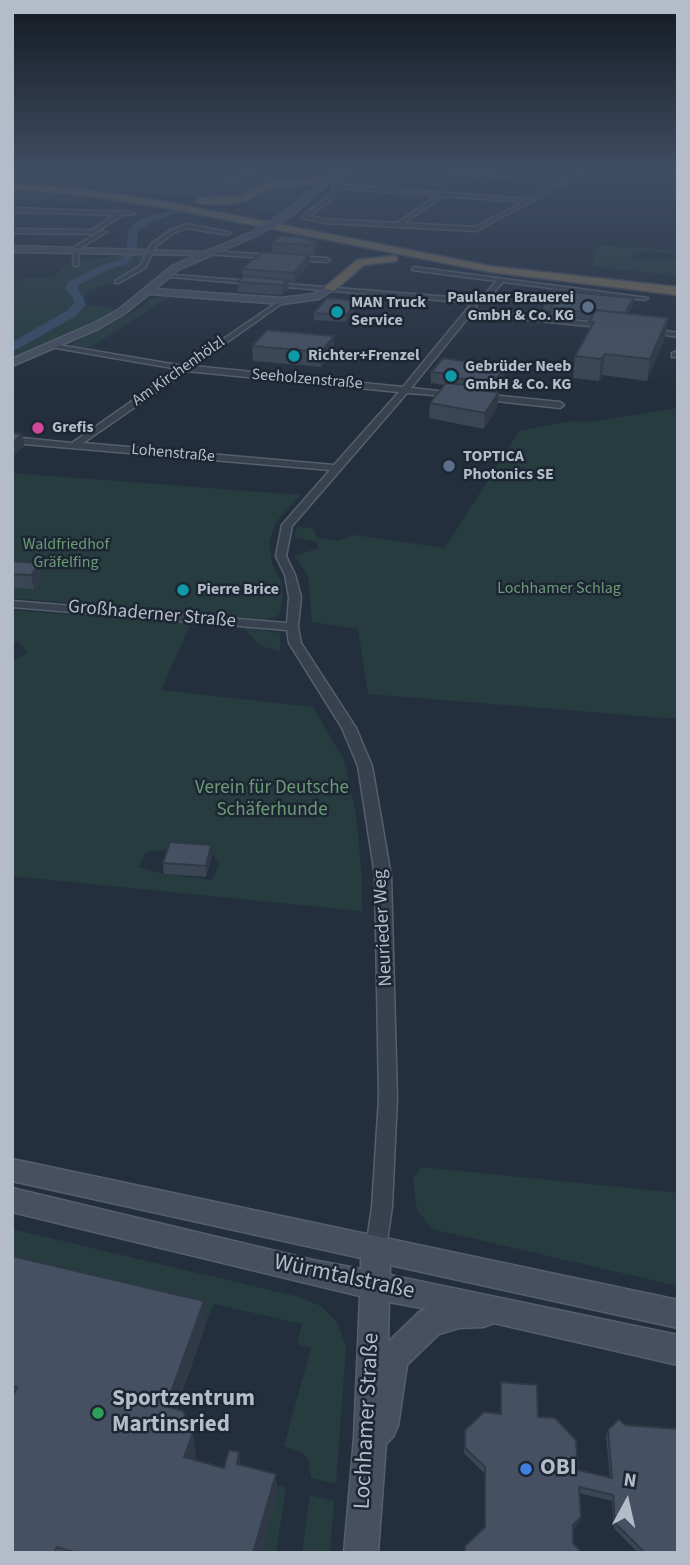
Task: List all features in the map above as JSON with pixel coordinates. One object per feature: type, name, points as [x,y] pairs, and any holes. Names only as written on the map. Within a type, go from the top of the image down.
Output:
[{"type":"highway","points":[[328,245],[351,254],[355,259],[351,268]]},
{"type":"highway","points":[[342,245],[430,263],[555,282],[678,289]]},
{"type":"highway","points":[[371,245],[450,262],[572,280],[678,289]]},
{"type":"highway","points":[[390,245],[459,259],[678,289]]},
{"type":"highway","points":[[419,245],[678,289]]},
{"type":"highway","points":[[330,288],[351,268],[367,260],[430,263]]},
{"type":"main road","points":[[162,252],[183,258],[203,255],[227,245]]},
{"type":"main road","points":[[12,249],[203,255]]},
{"type":"main road","points":[[12,363],[56,346],[114,317],[183,258]]},
{"type":"main road","points":[[147,291],[282,300],[316,297],[330,288]]},
{"type":"main road","points":[[134,302],[173,293]]},
{"type":"main road","name":"Würmtalstraße","points":[[12,1170],[678,1314]]},
{"type":"main road","name":"Würmtalstraße","points":[[12,1200],[373,1285],[510,1312],[678,1350]]},
{"type":"main road","name":"Lochhamer Straße","points":[[361,1553],[370,1438],[376,1248]]},
{"type":"main road","points":[[370,1438],[382,1426],[393,1358],[430,1322],[459,1314],[510,1312]]},
{"type":"street","points":[[76,265],[74,250],[82,245]]},
{"type":"street","points":[[117,282],[139,271],[156,245]]},
{"type":"street","points":[[203,255],[327,260]]},
{"type":"street","points":[[414,269],[645,298]]},
{"type":"street","points":[[174,277],[475,301],[485,299],[500,281]]},
{"type":"street","name":"Am Kirchenhölzl","points":[[76,444],[282,300]]},
{"type":"street","points":[[292,627],[295,597],[290,575],[281,556],[282,536],[287,525],[471,312],[477,303],[475,301]]},
{"type":"street","points":[[471,312],[619,327]]},
{"type":"street","points":[[642,329],[678,335]]},
{"type":"street","name":"Seeholzenstraße","points":[[56,346],[184,368],[560,405]]},
{"type":"street","name":"Lohenstraße","points":[[12,440],[335,468]]},
{"type":"street","name":"Großhaderner Straße","points":[[12,604],[292,627]]},
{"type":"street","name":"Neurieder Weg","points":[[292,627],[295,643],[349,728],[365,766],[383,876],[388,1097],[382,1208],[376,1248]]},
{"type":"green space","points":[[597,245],[678,250],[678,253],[634,252],[632,258],[641,261],[604,266],[652,260],[678,261],[678,276],[592,266]]},
{"type":"green space","points":[[125,254],[145,254],[137,267],[117,280],[89,290],[84,296],[84,304],[116,309],[50,344],[12,359],[12,284],[16,284],[20,278],[54,277],[67,263]]},
{"type":"green space","points":[[172,295],[91,347],[70,345],[139,309],[151,299]]},
{"type":"green space","name":"Lochhamer Schlag","points":[[678,408],[678,719],[368,694],[358,629],[312,622],[308,576],[294,556],[319,548],[316,542],[294,537],[298,526],[314,529],[318,538],[338,541],[354,535],[445,548],[519,431],[571,421],[589,422]]},
{"type":"green space","name":"Waldfriedhof Gräfelfing","points":[[12,473],[301,495],[276,522],[269,542],[272,563],[282,584],[280,613],[277,617],[260,620],[12,598]]},
{"type":"green space","name":"Verein für Deutsche Schäferhunde","points":[[12,610],[191,623],[161,690],[313,707],[344,760],[356,814],[362,911],[12,876],[12,662],[28,652],[19,643],[12,642]],"holes":[[[180,848],[211,852],[219,863],[213,880],[164,874],[138,867],[146,852]]]},
{"type":"green space","points":[[243,627],[280,633],[280,651],[260,646]]},
{"type":"green space","points":[[421,1167],[678,1193],[678,1286],[432,1229],[417,1210],[413,1179]]},
{"type":"green space","points":[[12,1229],[299,1297],[321,1306],[337,1322],[346,1347],[336,1484],[311,1478],[308,1460],[304,1454],[284,1446],[311,1348],[297,1344],[302,1324],[214,1304],[206,1324],[12,1277]]},
{"type":"green space","points":[[242,1474],[286,1488],[276,1553],[261,1553]]},
{"type":"green space","points":[[310,1495],[334,1501],[330,1553],[302,1553]]},
{"type":"building","points":[[262,252],[309,255],[294,273],[242,269]]},
{"type":"building","points":[[244,276],[288,280],[282,285],[238,282]]},
{"type":"building","points":[[553,290],[634,298],[625,313],[596,310],[594,313],[551,308],[554,304],[544,303]]},
{"type":"building","points":[[327,298],[357,301],[346,315],[314,313]]},
{"type":"building","points":[[596,310],[668,318],[650,359],[605,354],[601,359],[575,356],[594,322],[589,322]]},
{"type":"building","points":[[267,330],[334,336],[321,352],[252,346]]},
{"type":"building","points":[[443,358],[505,367],[494,382],[452,378],[455,375],[431,372]]},
{"type":"building","points":[[446,383],[488,387],[485,391],[499,392],[485,413],[430,403]]},
{"type":"building","points":[[12,433],[22,434],[12,443]]},
{"type":"building","points":[[12,561],[40,563],[31,575],[12,574]]},
{"type":"building","points":[[170,842],[211,845],[206,866],[163,863]]},
{"type":"building","name":"Sportzentrum Martinsried","points":[[12,1256],[204,1301],[166,1406],[183,1411],[193,1433],[184,1457],[224,1468],[229,1450],[239,1452],[237,1464],[276,1474],[253,1553],[78,1553],[57,1547],[54,1553],[12,1553],[12,1398],[17,1387],[12,1386]]},
{"type":"building","name":"OBI","points":[[501,1382],[537,1385],[538,1417],[555,1418],[576,1440],[578,1470],[612,1478],[608,1430],[619,1419],[625,1425],[678,1429],[678,1553],[645,1553],[615,1523],[613,1495],[579,1487],[581,1517],[573,1525],[573,1543],[582,1553],[465,1553],[465,1546],[485,1527],[485,1467],[465,1448],[465,1430],[484,1412],[501,1414]]},
{"type":"waterway","points":[[12,348],[72,313],[80,304],[79,297],[71,288],[72,284],[103,268],[123,262],[131,254],[132,245]]},
{"type":"place","name":"Paulaner Brauerei GmbH & Co. KG","points":[[588,307]]},
{"type":"place","name":"MAN Truck Service","points":[[337,312]]},
{"type":"place","name":"Richter+Frenzel","points":[[294,356]]},
{"type":"place","name":"Gebrüder Neeb GmbH & Co. KG","points":[[451,376]]},
{"type":"place","name":"Grefis","points":[[38,428]]},
{"type":"place","name":"TOPTICA Photonics SE","points":[[449,466]]},
{"type":"place","name":"Pierre Brice","points":[[183,590]]},
{"type":"place","name":"Sportzentrum Martinsried","points":[[98,1413]]},
{"type":"place","name":"OBI","points":[[526,1469]]}]
